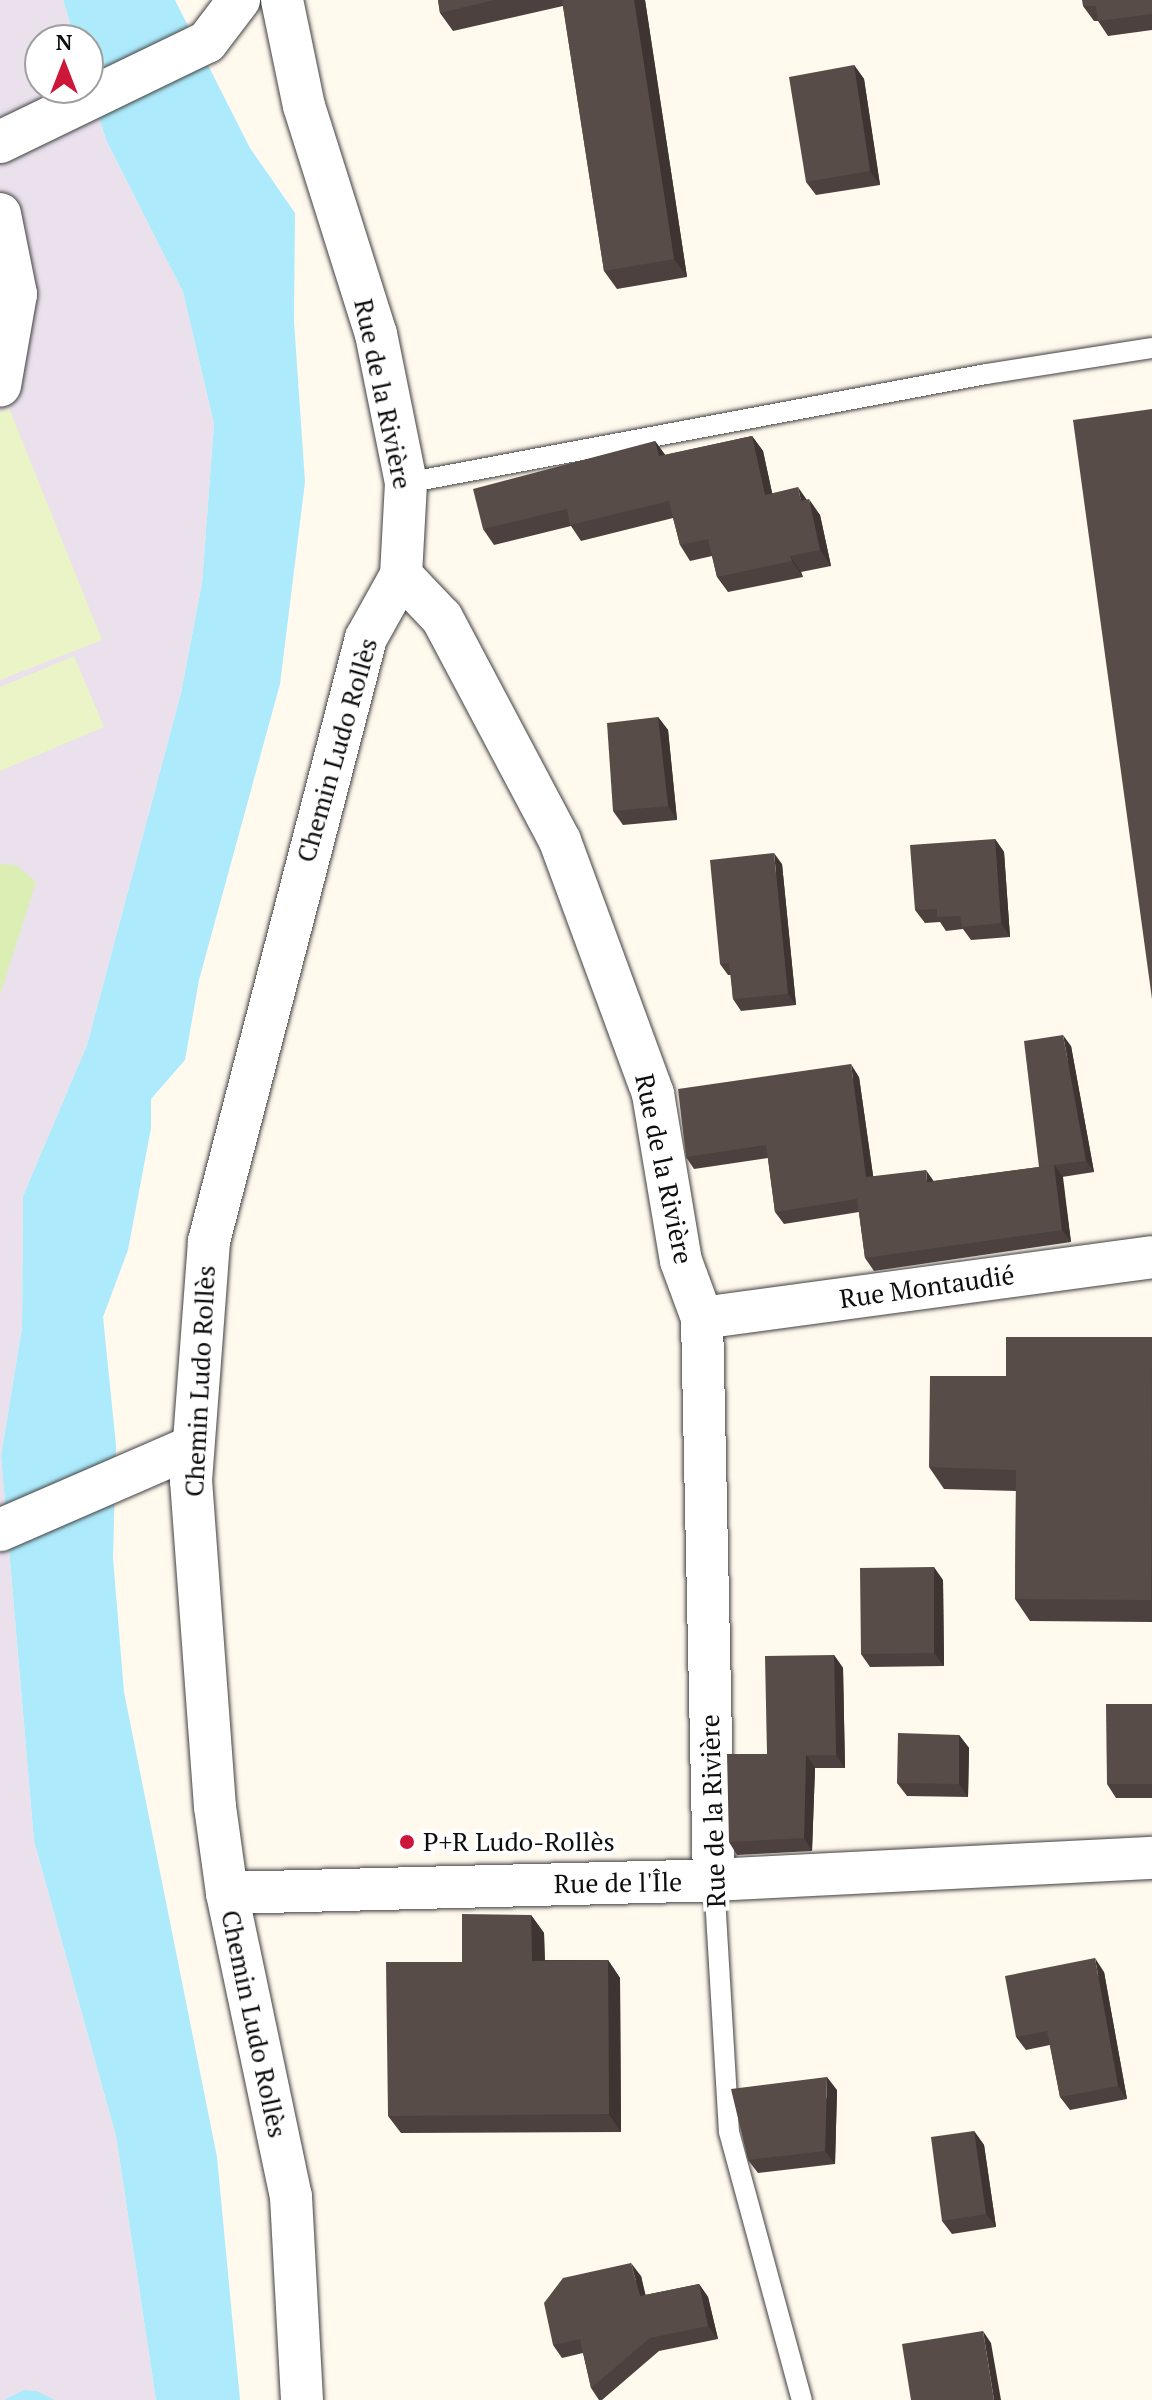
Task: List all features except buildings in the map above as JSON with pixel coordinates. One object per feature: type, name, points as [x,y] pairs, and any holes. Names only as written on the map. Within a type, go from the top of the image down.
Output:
[{"type":"street","points":[[0,142],[70,112],[207,42],[239,0]]},
{"type":"street","name":"Rue de la Rivière","points":[[282,0],[304,106],[376,334],[406,483],[401,575],[442,618],[560,841],[653,1094],[681,1261],[702,1318],[714,1880]]},
{"type":"street","points":[[0,214],[16,294],[0,386]]},
{"type":"street","name":"Chemin Ludo Rollès","points":[[302,2400],[291,2197],[227,1893],[211,1761],[191,1481],[209,1241],[366,638],[401,575]]},
{"type":"street","name":"Rue Montaudié","points":[[702,1318],[1152,1257]]},
{"type":"street","points":[[0,1530],[193,1446]]},
{"type":"street","name":"Rue de l'Île","points":[[227,1893],[714,1880],[1152,1858]]},
{"type":"lane","points":[[406,483],[986,374],[1152,348]]},
{"type":"lane","name":"Rue de la Rivière","points":[[714,1880],[729,2132],[802,2400]]},
{"type":"shaded area","points":[[0,0],[63,0],[70,24],[24,24],[24,104],[95,104],[106,140],[183,292],[214,424],[202,583],[181,693],[87,1045],[23,1196],[22,1327],[1,1456],[34,1841],[116,2136],[156,2400],[0,2400]]},
{"type":"green space","points":[[9,408],[102,640],[0,680],[0,412]]},
{"type":"green space","points":[[74,656],[104,727],[0,771],[0,687]]},
{"type":"green space","points":[[0,864],[16,865],[36,882],[0,995]]},
{"type":"water","points":[[63,0],[175,0],[250,148],[295,213],[294,321],[305,482],[280,684],[199,980],[185,1060],[151,1099],[151,1128],[128,1250],[103,1317],[116,1445],[113,1558],[124,1692],[217,2157],[240,2400],[156,2400],[116,2136],[34,1841],[1,1456],[22,1327],[23,1196],[87,1045],[181,693],[202,583],[214,424],[183,292],[106,140],[95,104],[104,104],[104,24],[70,24]]},
{"type":"water","points":[[24,2390],[37,2391],[55,2400],[4,2400]]},
{"type":"place","name":"P+R Ludo-Rollès","points":[[407,1842]]}]
